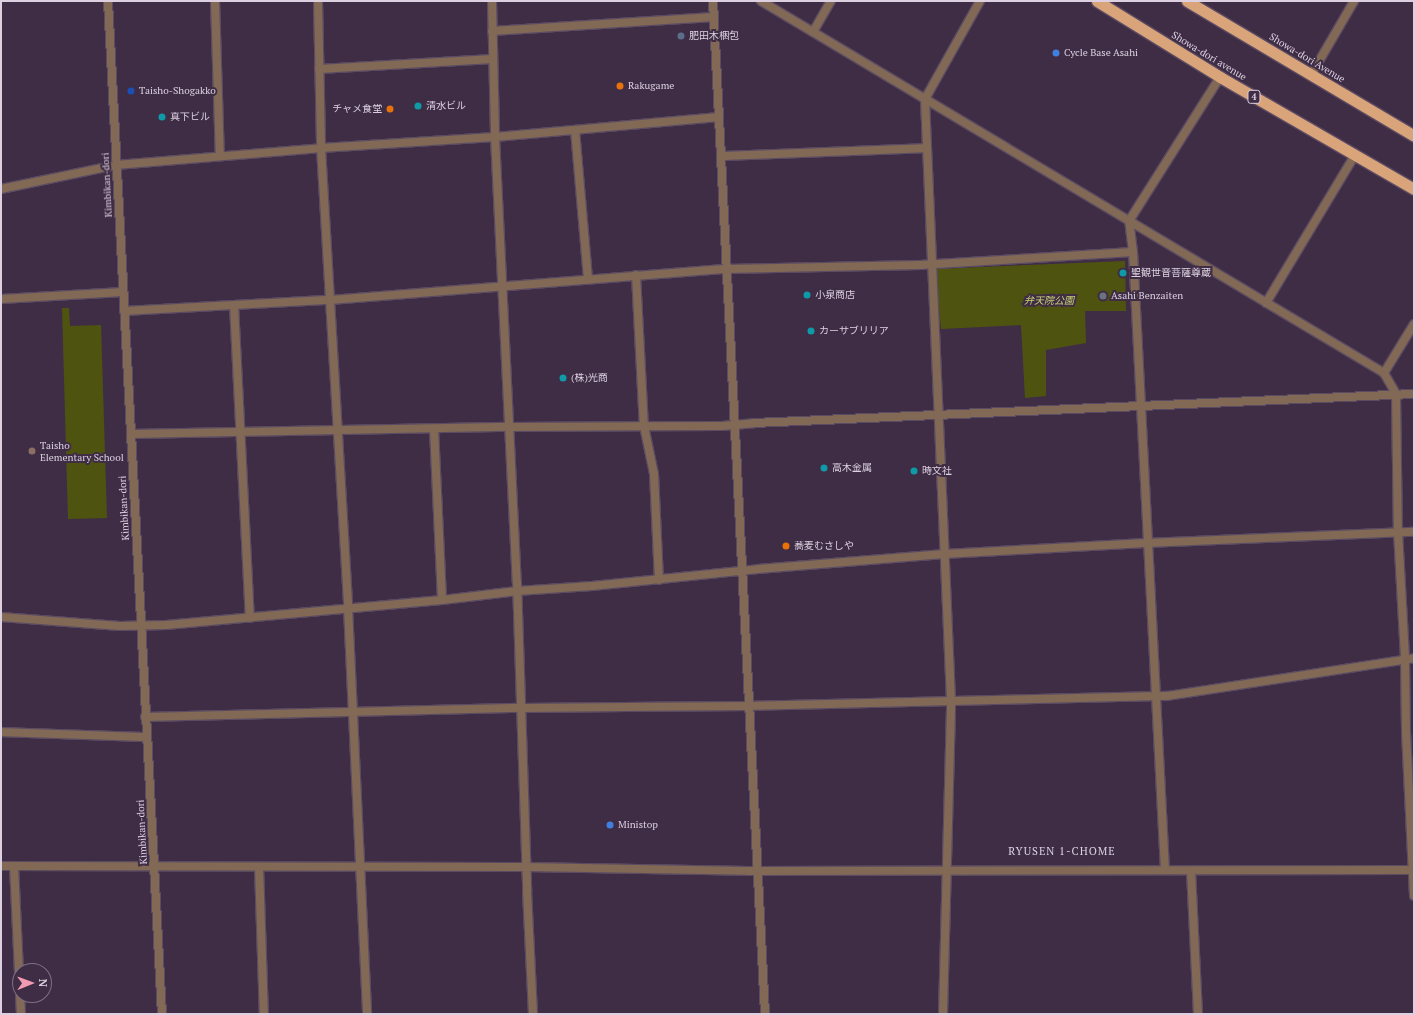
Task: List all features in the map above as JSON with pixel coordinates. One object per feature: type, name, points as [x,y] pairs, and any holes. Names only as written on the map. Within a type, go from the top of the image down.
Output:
[{"type":"highway","name":"Showa-dori avenue","points":[[1097,1],[1220,77],[1414,189]]},
{"type":"highway","name":"Showa-dori Avenue","points":[[1187,1],[1414,136]]},
{"type":"street","name":"Kimbikan-dori","points":[[108,1],[162,1014]]},
{"type":"street","points":[[215,1],[220,156]]},
{"type":"street","points":[[318,1],[321,148],[348,608],[368,1014]]},
{"type":"street","points":[[492,1],[495,137],[510,427],[522,708],[526,867],[533,1014]]},
{"type":"street","points":[[713,1],[765,1014]]},
{"type":"street","points":[[761,1],[1384,373],[1396,394],[1398,532],[1405,659],[1406,732],[1414,870],[1414,896]]},
{"type":"street","points":[[813,32],[831,1]]},
{"type":"street","points":[[943,1014],[948,870],[951,700],[925,99],[980,1]]},
{"type":"street","points":[[1311,75],[1354,1]]},
{"type":"street","points":[[492,31],[714,17]]},
{"type":"street","points":[[319,69],[493,59]]},
{"type":"street","points":[[1165,870],[1146,543],[1133,252],[1129,221],[1220,77]]},
{"type":"street","points":[[1,188],[116,165],[321,148],[495,137],[719,117]]},
{"type":"street","points":[[575,130],[588,279]]},
{"type":"street","points":[[721,156],[926,148]]},
{"type":"street","points":[[1266,303],[1355,156]]},
{"type":"street","points":[[124,311],[330,300],[503,285],[727,269],[931,264],[1133,252]]},
{"type":"street","points":[[636,275],[644,426],[654,474],[659,580]]},
{"type":"street","points":[[1,299],[123,292]]},
{"type":"street","points":[[234,305],[250,618]]},
{"type":"street","points":[[1384,373],[1414,324]]},
{"type":"street","points":[[131,434],[510,427],[735,426],[754,423],[1414,394]]},
{"type":"street","points":[[434,429],[442,600]]},
{"type":"street","points":[[1,617],[120,626],[141,625],[250,618],[442,600],[517,591],[659,580],[944,554],[1146,543],[1414,532]]},
{"type":"street","points":[[145,717],[352,711],[749,706],[951,700],[1154,697],[1414,658]]},
{"type":"street","points":[[1,732],[147,737]]},
{"type":"street","points":[[1,866],[361,866],[757,870],[1414,870]]},
{"type":"street","points":[[14,866],[19,963]]},
{"type":"street","points":[[259,867],[264,1014]]},
{"type":"street","points":[[1191,870],[1198,1014]]},
{"type":"street","points":[[20,1003],[21,1014]]},
{"type":"green space","name":"弁天院公園","points":[[1125,261],[1126,311],[1085,311],[1086,343],[1046,350],[1046,396],[1025,398],[1021,325],[941,329],[935,269]]},
{"type":"green space","points":[[62,308],[69,308],[70,326],[101,325],[107,518],[68,519]]},
{"type":"place","name":"肥田木梱包","points":[[681,36]]},
{"type":"place","name":"Cycle Base Asahi","points":[[1056,53]]},
{"type":"place","name":"Rakugame","points":[[620,86]]},
{"type":"place","name":"Taisho-Shogakko","points":[[131,91]]},
{"type":"place","name":"清水ビル","points":[[418,106]]},
{"type":"place","name":"チャメ食堂","points":[[390,109]]},
{"type":"place","name":"真下ビル","points":[[162,117]]},
{"type":"place","name":"聖観世音菩薩尊蔵","points":[[1123,273]]},
{"type":"place","name":"小泉商店","points":[[807,295]]},
{"type":"place","name":"Asahi Benzaiten","points":[[1103,296]]},
{"type":"place","name":"カーサブリリア","points":[[811,331]]},
{"type":"place","name":"(株)光商","points":[[563,378]]},
{"type":"place","name":"Taisho Elementary School","points":[[32,451]]},
{"type":"place","name":"高木金属","points":[[824,468]]},
{"type":"place","name":"時文社","points":[[914,471]]},
{"type":"place","name":"蕎麦むさしや","points":[[786,546]]},
{"type":"place","name":"Ministop","points":[[610,825]]},
{"type":"district","name":"RYUSEN 1-CHOME","points":[[1062,851]]}]
